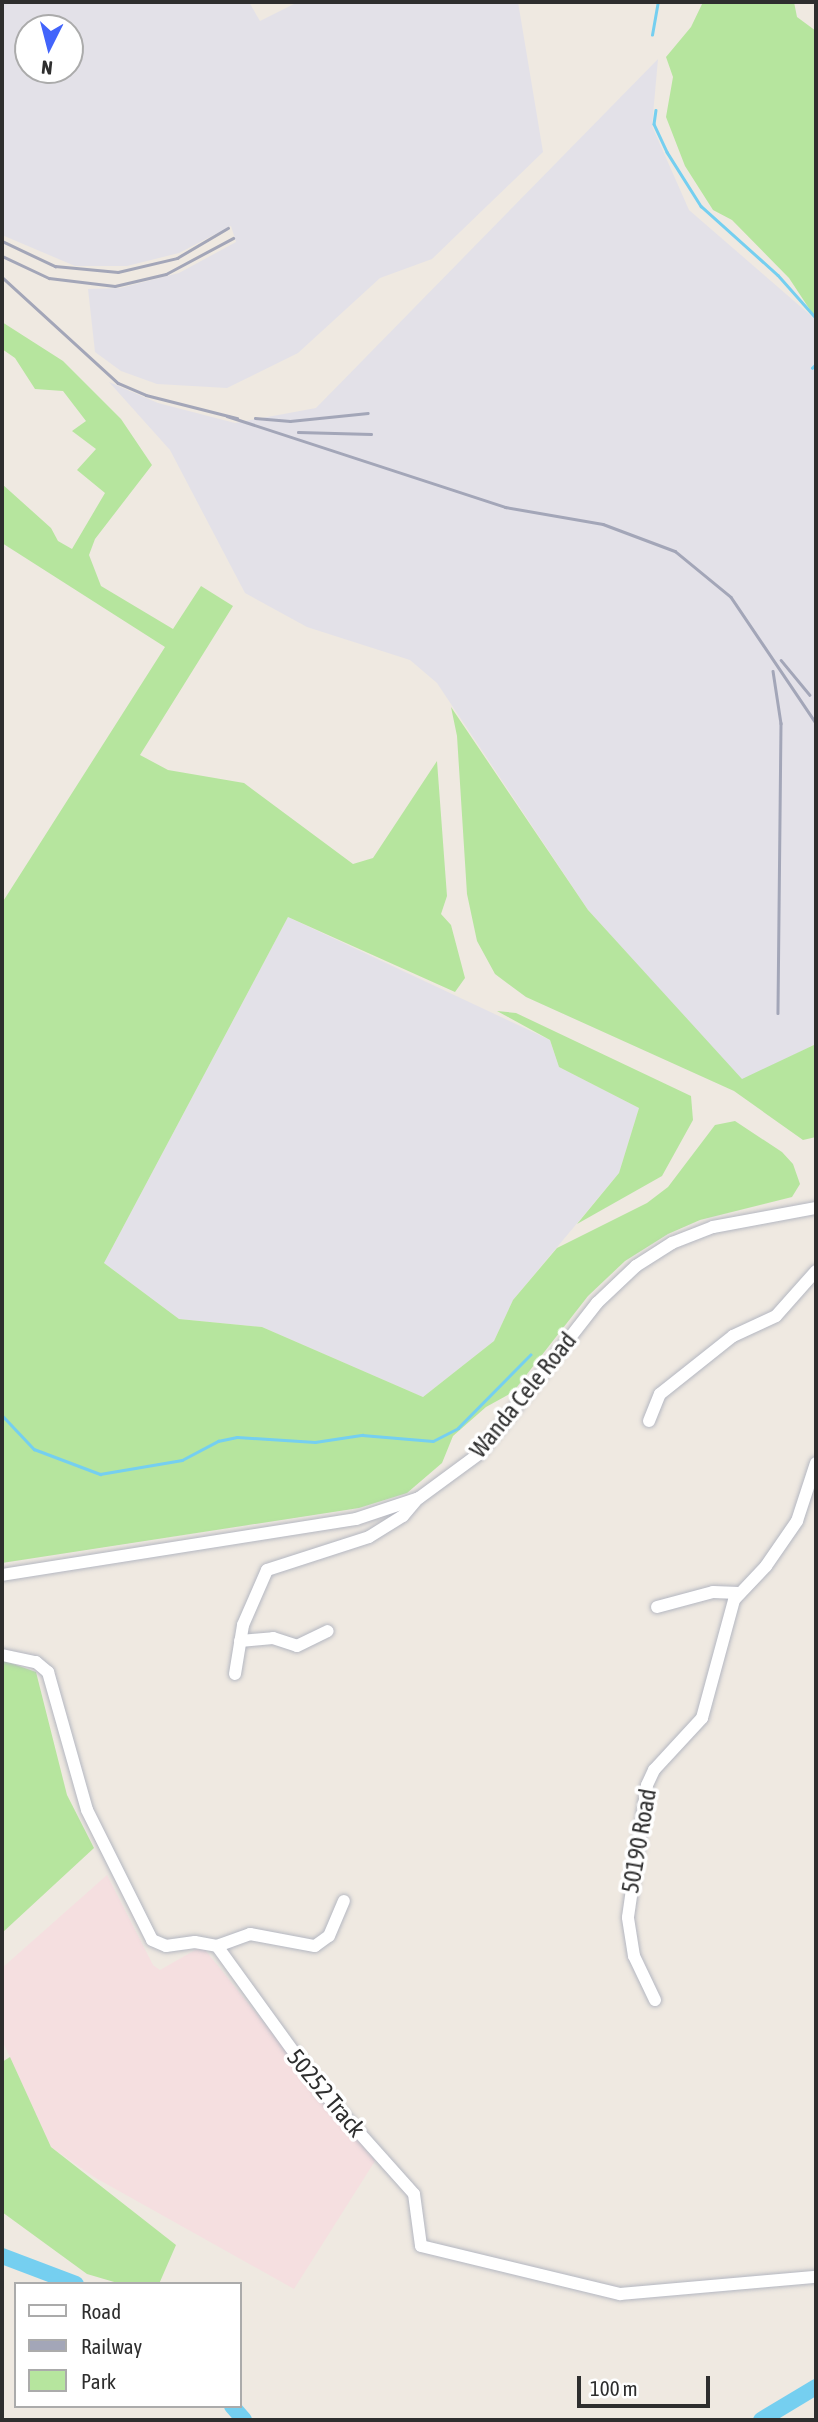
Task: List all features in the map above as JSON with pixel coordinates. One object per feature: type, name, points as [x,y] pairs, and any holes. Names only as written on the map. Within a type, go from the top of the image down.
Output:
[{"type":"street","name":"Wanda Cele Road","points":[[2,1575],[347,1521],[419,1498],[479,1454],[597,1303],[636,1266],[672,1243],[713,1227],[816,1208]]},
{"type":"street","points":[[649,1421],[660,1394],[733,1336],[776,1316],[816,1271]]},
{"type":"street","points":[[657,1607],[713,1592],[739,1594],[766,1566],[797,1521],[816,1463]]},
{"type":"street","points":[[235,1674],[240,1641],[267,1570],[369,1537],[403,1516],[419,1498]]},
{"type":"street","name":"50190 Road","points":[[656,2000],[634,1956],[628,1917],[642,1811],[654,1770],[702,1718],[728,1615],[739,1594]]},
{"type":"street","points":[[240,1641],[272,1638],[297,1646],[328,1631]]},
{"type":"street","points":[[2,1655],[36,1662],[48,1672],[87,1811],[152,1940],[166,1946],[203,1942],[217,1946],[250,1934],[315,1945],[335,1926],[344,1901]]},
{"type":"street","name":"50252 Track","points":[[217,1946],[292,2053],[414,2194],[418,2241],[427,2249],[524,2268],[620,2294],[816,2277]]},
{"type":"shaded area","points":[[2,2],[249,2],[260,21],[298,2],[518,2],[543,152],[432,259],[380,278],[298,353],[227,388],[157,384],[121,371],[95,352],[88,289],[120,288],[179,273],[236,242],[231,226],[179,253],[127,266],[75,266],[2,235]]},
{"type":"shaded area","points":[[658,59],[652,126],[689,210],[816,320],[816,1044],[742,1080],[588,910],[437,683],[410,660],[307,627],[245,593],[170,450],[109,382],[158,403],[235,423],[316,408]]},
{"type":"shaded area","points":[[288,917],[550,1040],[559,1067],[639,1108],[619,1173],[513,1300],[494,1341],[423,1397],[262,1327],[179,1319],[104,1263]]},
{"type":"shaded area","points":[[107,1875],[153,1965],[160,1970],[202,1946],[375,2161],[294,2289],[94,2177],[51,2147],[2,2040],[2,1968]]},
{"type":"green space","points":[[703,2],[794,2],[797,17],[816,31],[816,319],[789,278],[732,220],[713,210],[685,166],[666,117],[673,77],[666,57],[691,27]]},
{"type":"green space","points":[[2,322],[63,361],[121,419],[152,465],[95,539],[89,555],[101,586],[173,629],[201,586],[233,606],[140,755],[168,770],[244,783],[353,864],[373,858],[437,761],[447,896],[441,914],[451,925],[465,978],[455,992],[288,917],[104,1263],[179,1319],[262,1327],[423,1397],[494,1341],[513,1300],[557,1248],[647,1203],[668,1187],[715,1125],[735,1121],[782,1152],[793,1164],[800,1184],[792,1197],[700,1220],[668,1234],[625,1261],[588,1296],[513,1392],[486,1407],[453,1436],[442,1463],[407,1493],[359,1508],[2,1563],[2,903],[165,647],[2,543],[2,484],[51,528],[58,541],[72,549],[105,493],[77,470],[96,449],[72,431],[86,421],[63,391],[35,389],[15,358],[2,349]]},
{"type":"green space","points":[[451,707],[588,910],[742,1079],[816,1044],[816,1137],[803,1140],[734,1091],[526,997],[495,974],[477,941],[467,894],[457,736]]},
{"type":"green space","points":[[497,1011],[516,1013],[691,1096],[693,1120],[662,1176],[577,1224],[619,1173],[639,1108],[559,1067],[550,1040]]},
{"type":"green space","points":[[2,1660],[36,1672],[67,1795],[94,1848],[2,1933]]},
{"type":"green space","points":[[10,2057],[51,2147],[176,2245],[160,2282],[114,2282],[87,2274],[2,2212],[2,2062]]},
{"type":"waterway","points":[[652,35],[658,2]]},
{"type":"waterway","points":[[656,110],[654,124],[667,152],[701,206],[778,275],[816,318]]},
{"type":"waterway","points":[[812,368],[816,364]]},
{"type":"waterway","points":[[2,1415],[34,1449],[100,1474],[182,1460],[218,1441],[237,1437],[315,1442],[362,1435],[433,1441],[458,1428],[530,1355]]},
{"type":"waterway","points":[[2,2256],[71,2282]]},
{"type":"waterway","points":[[761,2420],[816,2387]]},
{"type":"waterway","points":[[234,2408],[244,2420]]},
{"type":"railway","points":[[2,241],[55,266],[118,272],[177,258],[228,228]]},
{"type":"railway","points":[[2,256],[49,278],[115,286],[166,274],[233,238]]},
{"type":"railway","points":[[2,277],[118,383],[146,395],[237,418]]},
{"type":"railway","points":[[255,418],[290,421],[368,413]]},
{"type":"railway","points":[[227,416],[505,507],[603,524],[675,551],[731,597],[816,723]]},
{"type":"railway","points":[[298,432],[371,434]]},
{"type":"railway","points":[[781,660],[810,695]]},
{"type":"railway","points":[[773,671],[781,723],[778,1013]]}]
